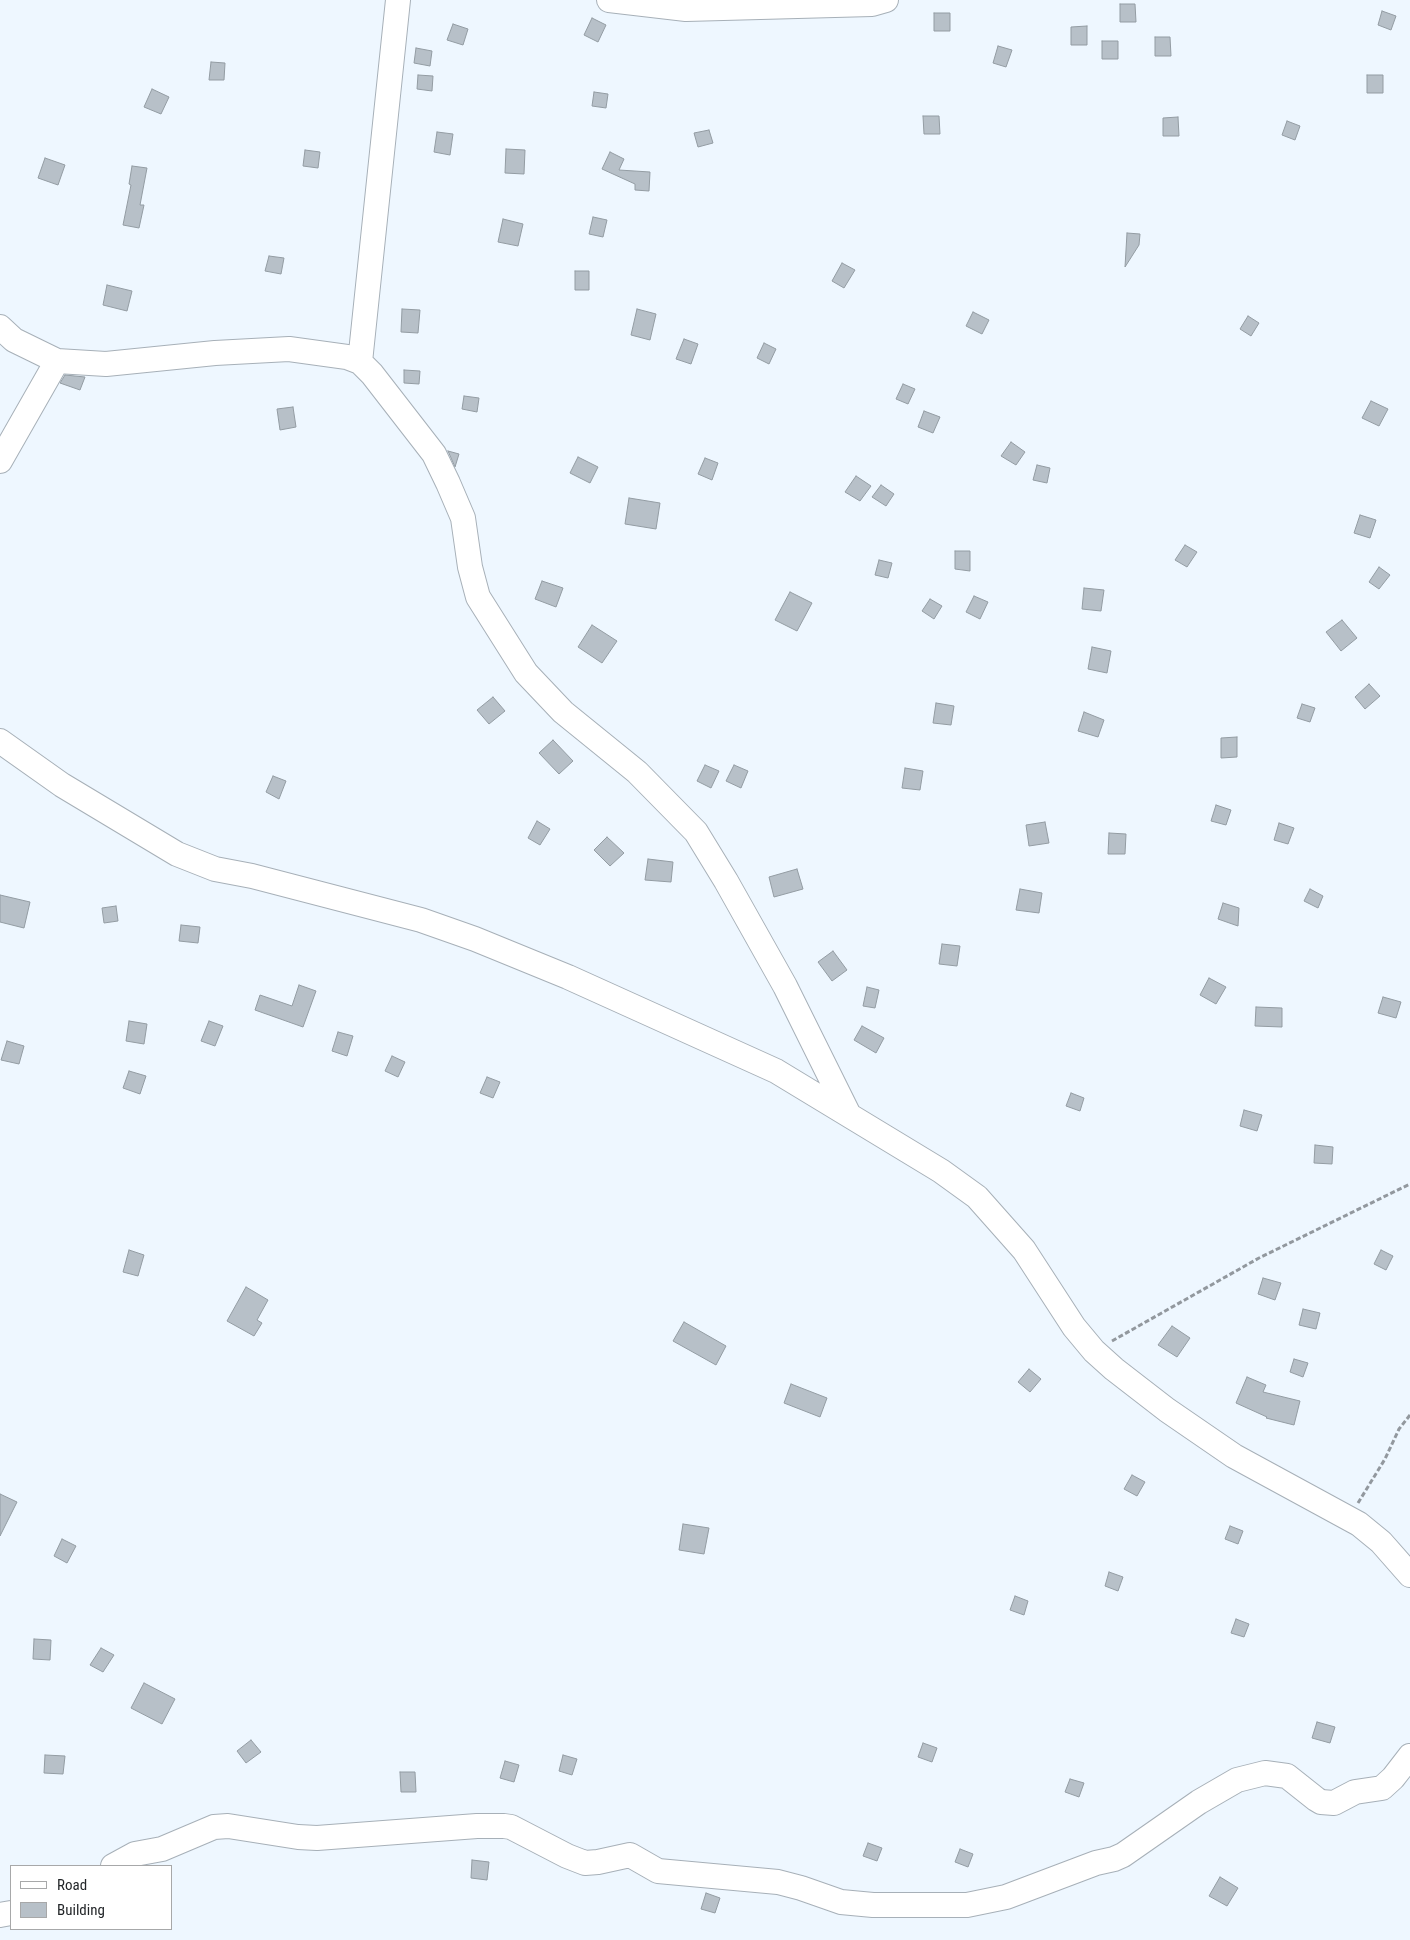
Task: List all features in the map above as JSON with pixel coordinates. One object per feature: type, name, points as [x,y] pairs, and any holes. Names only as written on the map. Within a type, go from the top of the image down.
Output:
[{"type":"street","points":[[360,362],[398,0]]},
{"type":"street","points":[[609,0],[686,10],[872,4],[886,0]]},
{"type":"street","points":[[0,327],[14,340],[57,361],[106,364],[215,353],[289,349],[339,355],[360,362],[372,374],[434,454],[448,482],[462,518],[470,567],[478,597],[526,673],[563,712],[637,772],[696,832],[785,986],[849,1115]]},
{"type":"street","points":[[0,461],[57,361]]},
{"type":"street","points":[[0,741],[62,785],[178,854],[215,869],[252,876],[421,920],[475,939],[568,976],[776,1071],[941,1171],[977,1197],[1024,1250],[1074,1327],[1094,1351],[1114,1369],[1167,1410],[1234,1456],[1359,1524],[1381,1542],[1410,1575]]},
{"type":"street","points":[[115,1865],[135,1854],[162,1849],[214,1827],[228,1826],[298,1837],[317,1838],[476,1826],[504,1826],[567,1856],[585,1862],[598,1862],[630,1855],[658,1871],[778,1882],[841,1902],[874,1905],[967,1905],[1006,1897],[1096,1863],[1123,1855],[1199,1802],[1237,1780],[1265,1773],[1287,1776],[1316,1799],[1322,1802],[1334,1803],[1355,1792],[1382,1788],[1393,1778],[1410,1756]]},
{"type":"path","points":[[1094,1351],[1260,1258],[1410,1184]]},
{"type":"path","points":[[1348,1518],[1385,1459],[1399,1429],[1410,1414]]},
{"type":"building","points":[[1120,4],[1135,4],[1136,22],[1120,22]]},
{"type":"building","points":[[1382,11],[1396,16],[1391,30],[1378,25]]},
{"type":"building","points":[[934,13],[950,13],[950,31],[934,31]]},
{"type":"building","points":[[592,18],[606,25],[598,42],[584,35]]},
{"type":"building","points":[[453,24],[468,29],[463,45],[447,40]]},
{"type":"building","points":[[1087,26],[1087,45],[1071,45],[1071,27]]},
{"type":"building","points":[[1155,37],[1170,37],[1171,56],[1155,56]]},
{"type":"building","points":[[1102,41],[1118,41],[1118,59],[1102,59]]},
{"type":"building","points":[[998,46],[1012,50],[1006,67],[993,63]]},
{"type":"building","points":[[416,48],[432,51],[430,66],[414,63]]},
{"type":"building","points":[[211,62],[225,63],[224,80],[209,80]]},
{"type":"building","points":[[418,75],[433,76],[432,91],[417,89]]},
{"type":"building","points":[[1367,75],[1383,75],[1383,93],[1367,93]]},
{"type":"building","points":[[152,89],[169,97],[161,114],[144,107]]},
{"type":"building","points":[[594,92],[608,94],[606,108],[592,106]]},
{"type":"building","points":[[923,116],[939,116],[940,134],[924,134]]},
{"type":"building","points":[[1178,117],[1179,136],[1163,136],[1163,118]]},
{"type":"building","points":[[1287,121],[1300,126],[1295,140],[1282,135]]},
{"type":"building","points":[[709,130],[713,143],[698,147],[694,133]]},
{"type":"building","points":[[437,132],[453,134],[450,155],[434,152]]},
{"type":"building","points":[[506,149],[525,150],[524,174],[505,173]]},
{"type":"building","points":[[305,150],[320,152],[318,168],[303,166]]},
{"type":"building","points":[[610,152],[624,159],[619,170],[650,172],[649,191],[635,190],[635,184],[602,169]]},
{"type":"building","points":[[45,158],[65,165],[58,185],[38,178]]},
{"type":"building","points":[[132,166],[147,168],[140,205],[144,205],[139,228],[123,225],[131,185],[129,184]]},
{"type":"building","points":[[593,217],[607,220],[603,237],[589,234]]},
{"type":"building","points":[[503,219],[523,224],[518,246],[498,242]]},
{"type":"building","points":[[1127,233],[1140,234],[1139,245],[1125,267]]},
{"type":"building","points":[[269,256],[284,258],[281,274],[265,271]]},
{"type":"building","points":[[842,263],[855,270],[844,288],[832,281]]},
{"type":"building","points":[[575,271],[589,271],[589,290],[575,290]]},
{"type":"building","points":[[107,285],[132,291],[127,311],[103,305]]},
{"type":"building","points":[[402,309],[420,310],[418,333],[401,332]]},
{"type":"building","points":[[637,309],[656,314],[650,340],[631,335]]},
{"type":"building","points":[[973,312],[989,320],[982,334],[966,326]]},
{"type":"building","points":[[1248,316],[1259,323],[1251,336],[1240,329]]},
{"type":"building","points":[[684,339],[698,344],[691,364],[676,359]]},
{"type":"building","points":[[764,343],[776,349],[769,364],[757,358]]},
{"type":"building","points":[[404,370],[420,371],[419,384],[404,383]]},
{"type":"building","points":[[65,375],[85,377],[80,390],[60,383]]},
{"type":"building","points":[[903,384],[915,389],[908,404],[896,399]]},
{"type":"building","points":[[464,396],[479,398],[477,412],[462,409]]},
{"type":"building","points":[[1371,401],[1388,409],[1379,426],[1362,418]]},
{"type":"building","points":[[293,407],[296,427],[280,430],[277,409]]},
{"type":"building","points":[[924,411],[940,417],[933,433],[918,427]]},
{"type":"building","points":[[1011,442],[1025,452],[1016,465],[1001,456]]},
{"type":"building","points":[[448,451],[459,454],[455,467]]},
{"type":"building","points":[[578,457],[598,467],[590,483],[570,473]]},
{"type":"building","points":[[705,458],[718,463],[712,480],[698,474]]},
{"type":"building","points":[[1037,465],[1050,468],[1047,483],[1033,480]]},
{"type":"building","points":[[856,476],[871,486],[860,501],[845,492]]},
{"type":"building","points":[[881,485],[894,494],[886,506],[872,497]]},
{"type":"building","points":[[629,498],[660,503],[656,529],[625,524]]},
{"type":"building","points":[[1360,515],[1376,520],[1370,538],[1354,533]]},
{"type":"building","points":[[1185,545],[1197,552],[1187,567],[1175,560]]},
{"type":"building","points":[[955,551],[970,551],[970,571],[955,569]]},
{"type":"building","points":[[879,560],[892,563],[888,578],[875,575]]},
{"type":"building","points":[[1379,567],[1390,575],[1379,589],[1369,582]]},
{"type":"building","points":[[542,581],[563,588],[556,607],[535,599]]},
{"type":"building","points":[[1084,588],[1104,590],[1101,611],[1082,609]]},
{"type":"building","points":[[790,592],[812,603],[797,631],[775,620]]},
{"type":"building","points":[[974,596],[988,602],[980,619],[966,612]]},
{"type":"building","points":[[930,599],[942,606],[934,619],[922,611]]},
{"type":"building","points":[[1342,620],[1357,638],[1341,651],[1326,632]]},
{"type":"building","points":[[592,625],[617,641],[602,663],[578,647]]},
{"type":"building","points":[[1092,647],[1111,651],[1107,673],[1088,669]]},
{"type":"building","points":[[1369,684],[1380,696],[1365,709],[1355,697]]},
{"type":"building","points":[[493,697],[505,711],[489,724],[477,710]]},
{"type":"building","points":[[936,703],[954,706],[951,725],[933,723]]},
{"type":"building","points":[[1302,704],[1315,708],[1310,722],[1297,718]]},
{"type":"building","points":[[1084,712],[1104,720],[1098,737],[1078,731]]},
{"type":"building","points":[[1237,737],[1237,757],[1221,758],[1221,738]]},
{"type":"building","points":[[553,740],[573,761],[559,774],[539,753]]},
{"type":"building","points":[[705,765],[719,771],[711,788],[697,781]]},
{"type":"building","points":[[734,765],[748,771],[741,788],[726,781]]},
{"type":"building","points":[[905,768],[923,771],[920,790],[902,788]]},
{"type":"building","points":[[273,776],[286,781],[279,799],[266,792]]},
{"type":"building","points":[[1216,805],[1231,810],[1226,825],[1211,821]]},
{"type":"building","points":[[537,821],[550,829],[540,845],[528,838]]},
{"type":"building","points":[[1045,822],[1049,843],[1029,846],[1026,825]]},
{"type":"building","points":[[1279,823],[1294,828],[1288,844],[1274,840]]},
{"type":"building","points":[[1109,833],[1126,834],[1125,854],[1108,854]]},
{"type":"building","points":[[607,837],[624,853],[610,866],[594,850]]},
{"type":"building","points":[[648,859],[673,862],[671,882],[645,880]]},
{"type":"building","points":[[797,869],[803,889],[774,897],[769,877]]},
{"type":"building","points":[[1020,889],[1042,893],[1039,913],[1016,910]]},
{"type":"building","points":[[1310,889],[1323,896],[1318,908],[1304,901]]},
{"type":"building","points":[[0,895],[30,902],[24,928],[0,922]]},
{"type":"building","points":[[1223,903],[1239,908],[1238,926],[1218,919]]},
{"type":"building","points":[[116,906],[118,921],[104,923],[102,908]]},
{"type":"building","points":[[181,925],[200,927],[198,943],[179,941]]},
{"type":"building","points":[[942,944],[960,946],[957,966],[939,964]]},
{"type":"building","points":[[833,951],[847,970],[832,981],[818,962]]},
{"type":"building","points":[[1209,978],[1226,987],[1216,1004],[1200,995]]},
{"type":"building","points":[[299,985],[316,991],[303,1027],[255,1010],[260,995],[292,1006]]},
{"type":"building","points":[[867,987],[879,990],[875,1008],[863,1006]]},
{"type":"building","points":[[1383,997],[1401,1002],[1396,1018],[1378,1013]]},
{"type":"building","points":[[1256,1007],[1282,1008],[1282,1027],[1255,1026]]},
{"type":"building","points":[[129,1021],[147,1024],[144,1044],[126,1041]]},
{"type":"building","points":[[209,1021],[223,1026],[215,1046],[201,1041]]},
{"type":"building","points":[[862,1026],[884,1038],[876,1053],[854,1040]]},
{"type":"building","points":[[338,1032],[353,1036],[347,1056],[332,1051]]},
{"type":"building","points":[[7,1041],[24,1046],[19,1064],[1,1060]]},
{"type":"building","points":[[392,1056],[405,1062],[398,1077],[385,1071]]},
{"type":"building","points":[[129,1071],[146,1076],[140,1094],[123,1088]]},
{"type":"building","points":[[487,1077],[500,1082],[493,1098],[480,1093]]},
{"type":"building","points":[[1071,1093],[1084,1098],[1080,1111],[1066,1106]]},
{"type":"building","points":[[1244,1110],[1262,1115],[1257,1131],[1240,1126]]},
{"type":"building","points":[[1315,1145],[1333,1147],[1332,1164],[1314,1163]]},
{"type":"building","points":[[129,1250],[144,1255],[138,1276],[123,1272]]},
{"type":"building","points":[[1381,1250],[1393,1256],[1386,1270],[1374,1264]]},
{"type":"building","points":[[1263,1278],[1281,1283],[1275,1300],[1258,1294]]},
{"type":"building","points":[[246,1287],[268,1300],[257,1320],[262,1323],[254,1336],[227,1321]]},
{"type":"building","points":[[1303,1309],[1320,1313],[1316,1329],[1299,1325]]},
{"type":"building","points":[[684,1322],[726,1346],[716,1365],[673,1341]]},
{"type":"building","points":[[1172,1326],[1190,1338],[1177,1357],[1158,1345]]},
{"type":"building","points":[[1294,1359],[1308,1363],[1303,1377],[1290,1372]]},
{"type":"building","points":[[1029,1369],[1041,1379],[1030,1392],[1018,1382]]},
{"type":"building","points":[[1247,1377],[1266,1385],[1263,1392],[1300,1401],[1294,1425],[1266,1418],[1236,1403]]},
{"type":"building","points":[[791,1384],[827,1398],[820,1417],[784,1403]]},
{"type":"building","points":[[1132,1475],[1145,1482],[1137,1496],[1124,1489]]},
{"type":"building","points":[[0,1494],[17,1502],[0,1536]]},
{"type":"building","points":[[683,1524],[709,1528],[704,1554],[679,1550]]},
{"type":"building","points":[[1230,1526],[1243,1531],[1238,1544],[1225,1539]]},
{"type":"building","points":[[62,1539],[76,1546],[67,1563],[54,1556]]},
{"type":"building","points":[[1109,1572],[1123,1577],[1118,1591],[1105,1586]]},
{"type":"building","points":[[1015,1596],[1028,1601],[1024,1615],[1010,1610]]},
{"type":"building","points":[[1236,1619],[1249,1624],[1244,1637],[1231,1633]]},
{"type":"building","points":[[34,1639],[51,1640],[50,1660],[33,1659]]},
{"type":"building","points":[[101,1648],[114,1655],[103,1672],[90,1665]]},
{"type":"building","points":[[144,1683],[175,1699],[162,1724],[131,1708]]},
{"type":"building","points":[[1317,1722],[1335,1727],[1330,1743],[1312,1738]]},
{"type":"building","points":[[251,1740],[261,1752],[246,1763],[237,1751]]},
{"type":"building","points":[[923,1743],[937,1748],[932,1762],[918,1757]]},
{"type":"building","points":[[45,1755],[65,1756],[63,1774],[44,1773]]},
{"type":"building","points":[[563,1755],[577,1759],[572,1775],[559,1771]]},
{"type":"building","points":[[505,1761],[519,1765],[514,1782],[500,1778]]},
{"type":"building","points":[[400,1772],[415,1772],[416,1792],[401,1792]]},
{"type":"building","points":[[1070,1779],[1084,1783],[1079,1797],[1065,1792]]},
{"type":"building","points":[[868,1843],[882,1848],[877,1861],[863,1856]]},
{"type":"building","points":[[960,1849],[973,1854],[968,1867],[955,1862]]},
{"type":"building","points":[[472,1860],[489,1862],[487,1880],[471,1878]]},
{"type":"building","points":[[1220,1877],[1238,1888],[1227,1906],[1209,1896]]},
{"type":"building","points":[[706,1893],[720,1898],[715,1913],[701,1909]]}]
